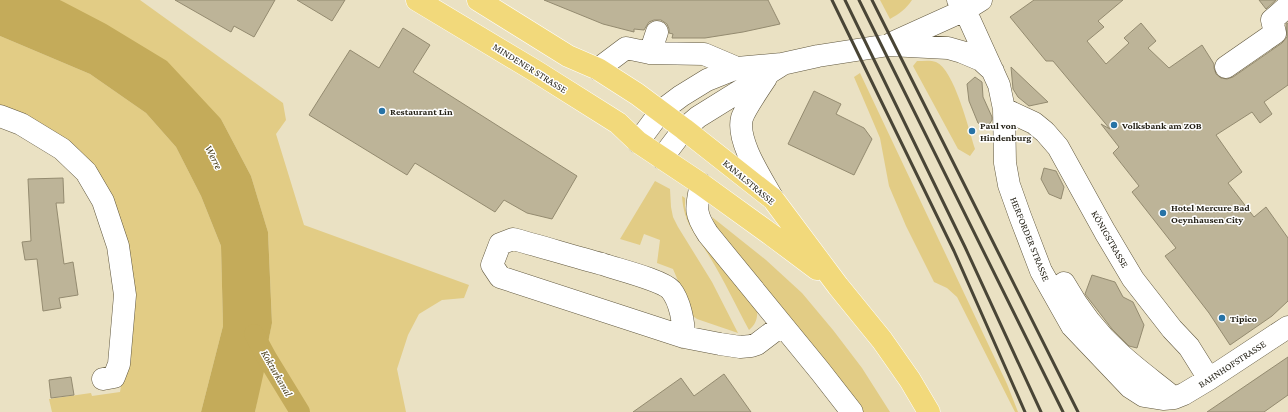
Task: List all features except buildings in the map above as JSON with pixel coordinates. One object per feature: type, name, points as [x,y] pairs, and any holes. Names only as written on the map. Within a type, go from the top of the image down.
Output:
[{"type":"main road","name":"MINDENER STRASSE","points":[[418,0],[605,114],[618,123],[638,142]]},
{"type":"main road","points":[[478,0],[568,56],[598,70],[661,111]]},
{"type":"main road","name":"KANALSTRASSE","points":[[661,111],[773,199],[838,286],[895,357],[929,412]]},
{"type":"main road","name":"KANALSTRASSE","points":[[638,142],[701,184],[773,236],[838,286]]},
{"type":"street","name":"HERFORDER STRASSE","points":[[889,45],[968,3],[999,85],[1004,109],[1005,163],[1009,185],[1041,271],[1072,326],[1130,387],[1144,396],[1164,399],[1177,405]]},
{"type":"street","points":[[1226,67],[1275,33],[1272,20],[1288,6]]},
{"type":"street","points":[[650,53],[657,32]]},
{"type":"street","name":"HERFORDER STRASSE","points":[[638,142],[661,111],[681,96],[707,80],[738,68],[775,68],[818,56],[889,45],[948,48],[981,60],[994,73]]},
{"type":"street","points":[[598,70],[626,48],[650,53],[704,54],[738,68]]},
{"type":"street","name":"HERFORDER STRASSE","points":[[662,158],[684,129],[698,117],[775,68]]},
{"type":"street","points":[[773,199],[745,145],[741,131],[742,118],[775,68]]},
{"type":"street","name":"KÖNIGSTRASSE","points":[[1004,109],[1034,123],[1045,132],[1058,147],[1133,279],[1172,329],[1189,347],[1209,379]]},
{"type":"street","points":[[0,116],[21,124],[62,149],[86,172],[103,201],[118,246],[125,295],[119,364],[114,377],[103,379]]},
{"type":"street","points":[[701,184],[697,201],[697,212],[700,221],[716,244],[852,412]]},
{"type":"street","points":[[684,337],[684,325],[671,289],[643,276],[513,239],[500,244],[492,265],[500,277],[684,337],[740,347],[757,344],[782,325]]},
{"type":"street","name":"BAHNHOFSTRASSE","points":[[1177,405],[1184,394],[1288,327]]},
{"type":"shaded area","points":[[60,0],[140,0],[283,103],[286,120],[276,134],[304,225],[469,285],[464,298],[442,300],[419,314],[408,335],[397,369],[406,412],[255,412],[272,322],[268,232],[251,176],[221,119]]},
{"type":"shaded area","points":[[880,0],[912,0],[902,11],[890,19]]},
{"type":"shaded area","points":[[0,36],[90,74],[146,113],[176,147],[201,196],[221,246],[223,326],[201,412],[52,412],[49,399],[91,393],[92,396],[120,392],[125,364],[109,200],[0,108]]},
{"type":"shaded area","points":[[917,61],[936,62],[943,67],[949,76],[965,115],[975,149],[970,156],[958,149],[913,66]]},
{"type":"shaded area","points":[[860,73],[1007,384],[1018,412],[1015,412],[957,297],[947,288],[934,282],[906,226],[889,186],[880,138],[854,77]]},
{"type":"shaded area","points":[[655,181],[670,189],[673,217],[712,282],[738,333],[697,319],[693,316],[673,269],[657,263],[660,240],[644,234],[640,245],[620,239]]},
{"type":"shaded area","points":[[682,196],[685,198],[685,208],[688,217],[757,310],[756,322],[749,330],[726,285],[688,223]]},
{"type":"shaded area","points":[[712,217],[766,260],[802,293],[862,368],[890,412],[862,412],[716,228]]},
{"type":"water","name":"Werre","points":[[0,0],[60,0],[106,24],[167,61],[221,119],[251,176],[268,232],[272,323],[266,353],[267,358],[255,412],[201,412],[223,326],[221,246],[201,196],[176,147],[146,113],[90,74],[0,36]]},
{"type":"waterway","name":"Kokturkanal","points":[[254,334],[300,412]]},
{"type":"railway","points":[[832,0],[954,251],[1025,412]]},
{"type":"railway","points":[[845,0],[965,247],[1041,412]]},
{"type":"railway","points":[[859,0],[1063,412]]},
{"type":"railway","points":[[872,0],[1078,412]]},
{"type":"place","name":"Restaurant Lin","points":[[382,111]]},
{"type":"place","name":"Volksbank am ZOB","points":[[1114,125]]},
{"type":"place","name":"Paul von Hindenburg","points":[[972,131]]},
{"type":"place","name":"Hotel Mercure Bad Oeynhausen City","points":[[1163,213]]},
{"type":"place","name":"Tipico","points":[[1222,318]]}]
